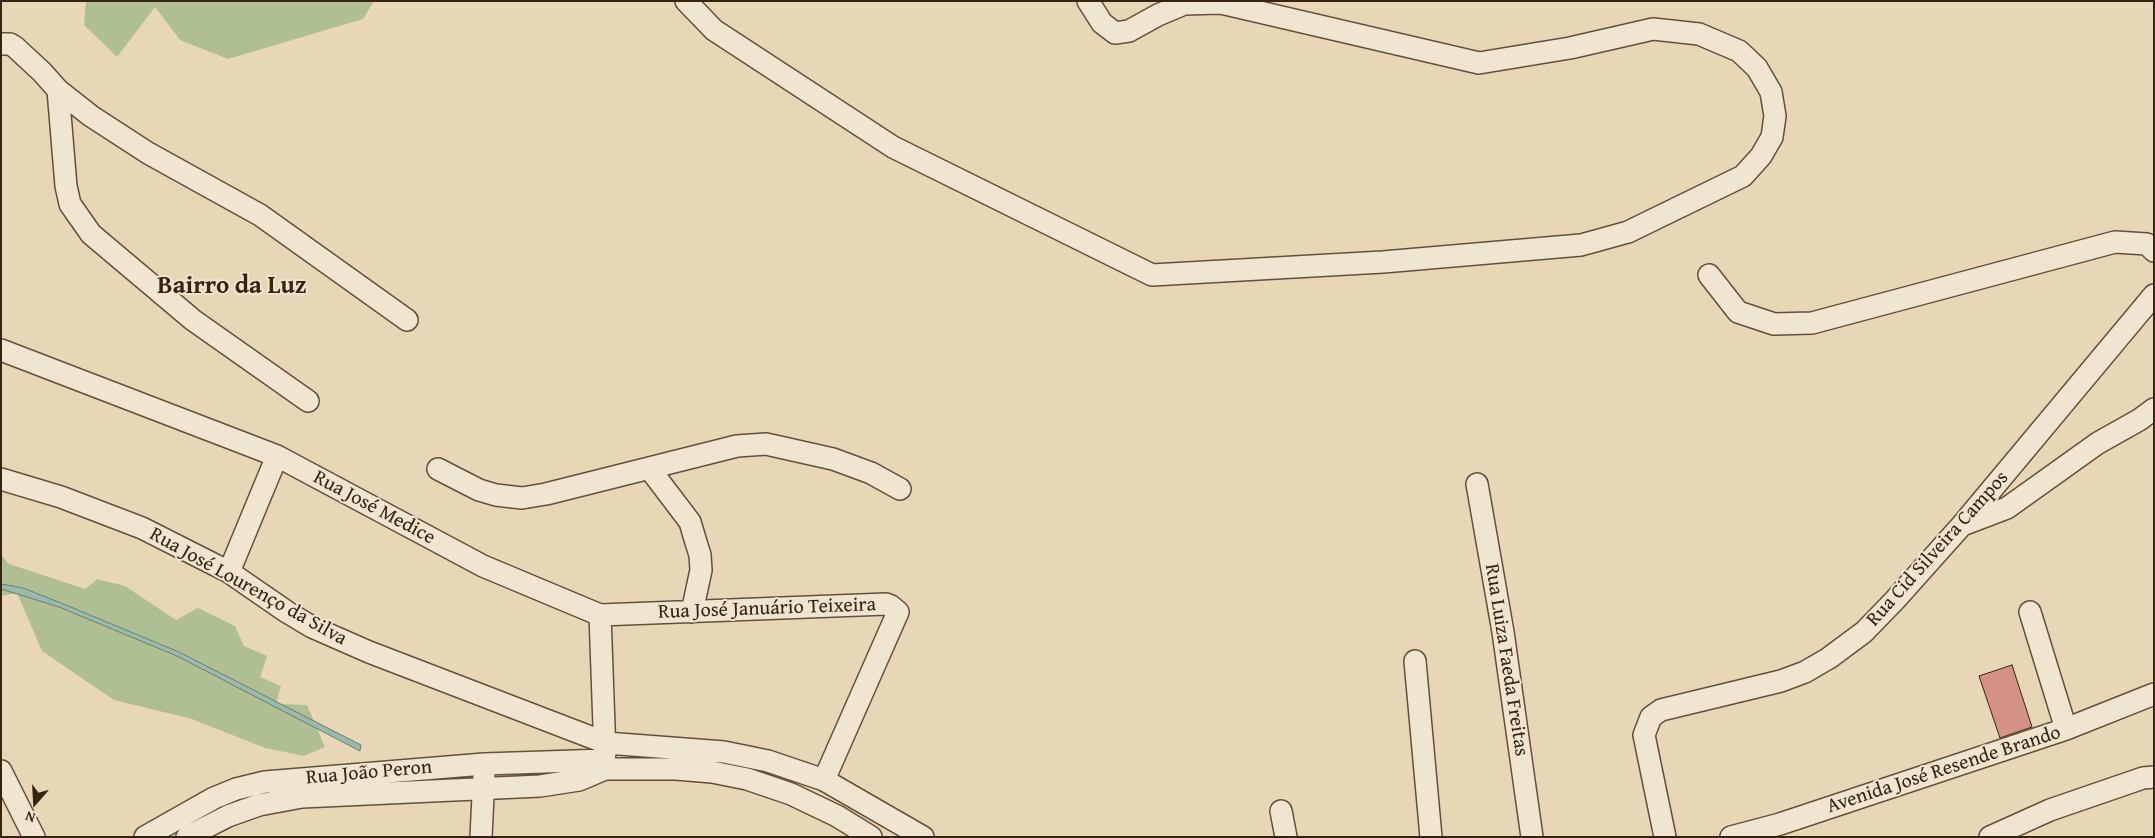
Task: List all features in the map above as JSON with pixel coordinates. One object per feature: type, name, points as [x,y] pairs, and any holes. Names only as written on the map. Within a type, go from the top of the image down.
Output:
[{"type":"street","points":[[686,1],[714,30],[893,147],[1152,276],[1383,262],[1581,245],[1628,232],[1744,176],[1761,156],[1772,137],[1775,116],[1771,92],[1757,68],[1739,51],[1699,34],[1653,29],[1570,48],[1479,63],[1221,3],[1184,4],[1128,31],[1115,33],[1102,24],[1088,1]]},
{"type":"street","points":[[8,46],[42,72],[58,90],[92,116],[148,153],[260,215],[407,320]]},
{"type":"street","points":[[58,90],[66,186],[70,204],[91,234],[193,320],[308,401]]},
{"type":"street","points":[[1709,275],[1738,312],[1774,324],[1812,323],[2115,242],[2147,244],[2154,251]]},
{"type":"street","name":"Rua Cid Silveira Campos","points":[[1665,837],[1644,735],[1651,717],[1661,710],[1781,681],[1805,672],[1829,658],[1864,632],[1962,525],[2154,295]]},
{"type":"street","name":"Rua José Medice","points":[[1,350],[277,456],[483,566],[600,615]]},
{"type":"street","points":[[1962,525],[2007,508],[2098,443],[2139,420],[2154,409]]},
{"type":"street","points":[[438,469],[479,490],[496,495],[522,498],[546,494],[737,446],[766,444],[833,459],[871,473],[900,489]]},
{"type":"street","points":[[230,572],[277,456]]},
{"type":"street","points":[[649,468],[690,522],[695,538],[700,555],[701,570],[692,612]]},
{"type":"street","name":"Rua José Lourenço da Silva","points":[[1,479],[61,497],[142,528],[230,572],[312,627],[605,758]]},
{"type":"street","name":"Rua Luiza Faeda Freitas","points":[[1477,484],[1503,632],[1532,837]]},
{"type":"street","name":"Rua José Januário Teixeira","points":[[600,615],[886,604],[896,608],[898,612],[824,780]]},
{"type":"street","points":[[2030,612],[2066,729]]},
{"type":"street","points":[[600,615],[605,758]]},
{"type":"street","points":[[1415,662],[1431,837]]},
{"type":"street","name":"Avenida José Resende Brando","points":[[1731,837],[1780,824],[2066,729],[2154,694]]},
{"type":"street","points":[[188,837],[228,816],[259,805],[302,797],[562,784],[579,780],[605,758],[724,752],[768,761],[824,780],[923,837]]},
{"type":"street","points":[[605,758],[676,769],[712,772],[747,779],[791,794],[837,816],[870,837]]},
{"type":"street","name":"Rua João Peron","points":[[145,837],[214,798],[236,789],[265,782],[484,764],[605,758]]},
{"type":"street","points":[[481,837],[484,764]]},
{"type":"street","points":[[1,771],[34,837]]},
{"type":"street","points":[[1990,837],[2050,810],[2143,778],[2154,777]]},
{"type":"street","points":[[1281,811],[1286,837]]},
{"type":"shaded area","points":[[86,1],[374,1],[363,19],[228,59],[180,40],[155,7],[117,57],[84,25]]},
{"type":"shaded area","points":[[1,555],[9,564],[85,589],[97,579],[125,586],[176,620],[198,608],[235,626],[244,646],[267,656],[260,677],[281,686],[276,704],[307,705],[325,747],[304,756],[265,748],[192,719],[114,700],[42,651],[17,593],[1,596]]},
{"type":"shaded area","points":[[1,584],[23,588],[179,652],[361,745],[360,751],[177,656],[59,607],[1,589]]},
{"type":"building","points":[[2012,665],[2032,727],[2000,738],[1979,676]]},
{"type":"district","name":"Bairro da Luz","points":[[232,287]]}]
